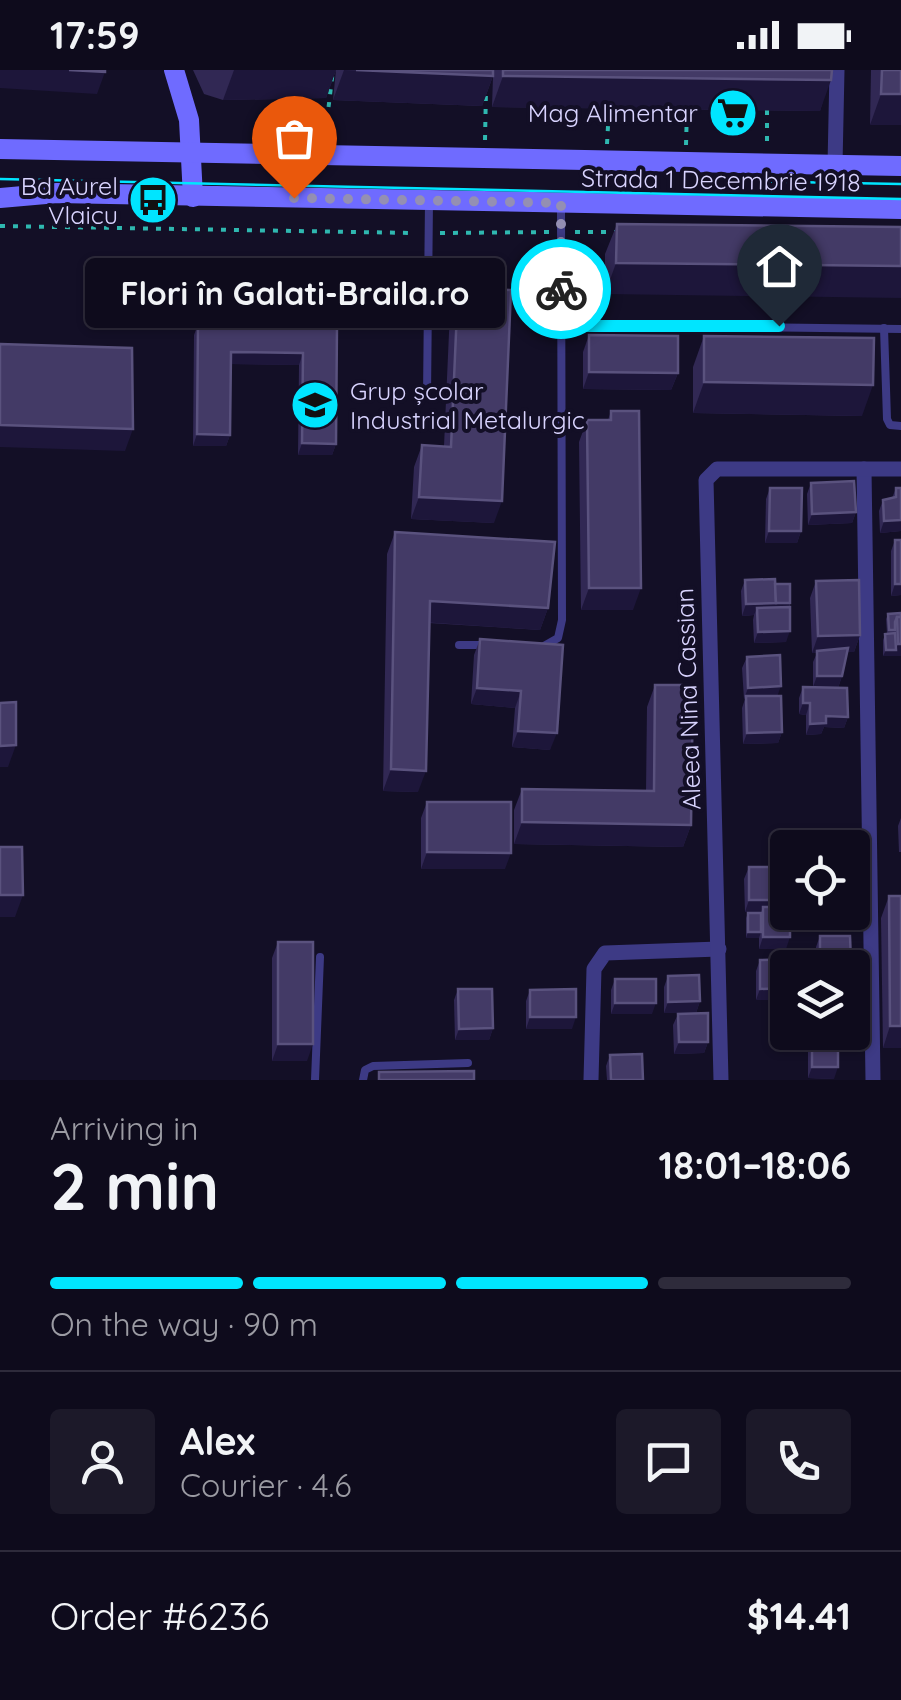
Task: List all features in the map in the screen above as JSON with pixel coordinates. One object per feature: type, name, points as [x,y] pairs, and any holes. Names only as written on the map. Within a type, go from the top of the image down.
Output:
[{"type":"main road","points":[[174,70],[189,120],[193,196]]},
{"type":"main road","name":"Strada 1 Decembrie 1918","points":[[0,149],[901,166]]},
{"type":"main road","name":"Strada 1 Decembrie 1918","points":[[0,198],[57,194],[901,208]]},
{"type":"street","points":[[836,165],[837,70]]},
{"type":"street","name":"Aleea Nina Cassian","points":[[721,1080],[706,480],[717,469],[901,469]]},
{"type":"street","points":[[864,469],[873,1080]]},
{"type":"street","points":[[592,1080],[594,969],[605,953],[719,950]]},
{"type":"lane","points":[[427,396],[429,201]]},
{"type":"lane","points":[[528,646],[546,646],[558,638],[562,620],[561,203]]},
{"type":"lane","points":[[562,326],[901,328]]},
{"type":"lane","points":[[884,328],[887,419],[890,425],[901,426]]},
{"type":"lane","points":[[459,645],[494,645]]},
{"type":"lane","points":[[315,1080],[320,957]]},
{"type":"lane","points":[[363,1080],[366,1070],[373,1066],[468,1064]]},
{"type":"path","points":[[327,120],[334,70]]},
{"type":"path","points":[[485,158],[486,86]]},
{"type":"path","points":[[606,160],[609,108]]},
{"type":"path","points":[[686,162],[687,110]]},
{"type":"path","points":[[766,110],[768,164]]},
{"type":"path","points":[[0,226],[631,233]]},
{"type":"path","points":[[779,326],[780,296]]},
{"type":"building","points":[[356,70],[493,70],[493,76]]},
{"type":"building","points":[[503,70],[832,70],[831,80],[503,76]]},
{"type":"building","points":[[882,70],[901,70],[901,94],[881,94]]},
{"type":"building","points":[[617,224],[901,227],[901,266],[616,263]]},
{"type":"building","points":[[458,288],[511,290],[502,501],[419,497],[422,445],[451,447]]},
{"type":"building","name":"Grup școlar Industrial Metalurgic","points":[[198,324],[337,325],[336,444],[302,443],[303,353],[231,352],[230,435],[197,434]]},
{"type":"building","points":[[589,335],[678,336],[678,373],[589,372]]},
{"type":"building","points":[[704,336],[874,338],[873,385],[704,382]]},
{"type":"building","points":[[0,344],[132,348],[133,429],[0,425]]},
{"type":"building","points":[[611,411],[639,411],[641,588],[589,588],[587,420],[611,420]]},
{"type":"building","points":[[854,481],[856,512],[812,514],[811,483]]},
{"type":"building","points":[[770,488],[802,488],[801,531],[769,531]]},
{"type":"building","points":[[896,488],[901,488],[901,520],[884,521],[883,500],[896,497]]},
{"type":"building","points":[[395,532],[555,542],[548,608],[430,601],[426,771],[391,769]]},
{"type":"building","points":[[895,540],[901,540],[901,584],[895,584]]},
{"type":"building","points":[[775,579],[776,603],[746,604],[745,580]]},
{"type":"building","points":[[859,580],[860,635],[818,636],[816,581]]},
{"type":"building","points":[[775,584],[790,584],[790,603],[776,603]]},
{"type":"building","points":[[790,607],[790,631],[758,632],[757,608]]},
{"type":"building","points":[[901,613],[895,630],[889,630],[888,614]]},
{"type":"building","points":[[897,617],[901,617],[901,644],[898,644]]},
{"type":"building","points":[[895,633],[896,650],[886,650],[885,634]]},
{"type":"building","points":[[480,639],[563,645],[557,733],[518,731],[521,691],[477,688]]},
{"type":"building","points":[[848,648],[842,676],[817,676],[817,651]]},
{"type":"building","points":[[780,655],[781,686],[748,688],[747,657]]},
{"type":"building","points":[[655,685],[693,685],[691,825],[522,822],[522,789],[654,791]]},
{"type":"building","points":[[803,687],[847,688],[848,717],[826,716],[826,723],[810,724],[810,703],[803,703]]},
{"type":"building","points":[[746,696],[781,696],[782,732],[747,733]]},
{"type":"building","points":[[16,702],[16,745],[0,746],[0,703]]},
{"type":"building","points":[[427,802],[511,802],[511,853],[427,852]]},
{"type":"building","points":[[0,847],[22,847],[23,895],[0,895]]},
{"type":"building","points":[[749,867],[770,867],[770,900],[749,900]]},
{"type":"building","points":[[889,896],[901,896],[901,1026],[890,1026]]},
{"type":"building","points":[[763,907],[770,907],[770,930],[790,930],[790,937],[763,937]]},
{"type":"building","points":[[748,913],[761,913],[761,932],[748,932]]},
{"type":"building","points":[[820,936],[850,936],[851,950],[820,950]]},
{"type":"building","points":[[278,942],[313,942],[313,1044],[278,1044]]},
{"type":"building","points":[[760,960],[770,960],[770,989],[760,989]]},
{"type":"building","points":[[699,975],[700,1001],[668,1002],[668,976]]},
{"type":"building","points":[[615,979],[656,979],[656,1003],[615,1003]]},
{"type":"building","points":[[458,989],[492,989],[493,1028],[459,1029]]},
{"type":"building","points":[[576,989],[576,1017],[530,1017],[530,990]]},
{"type":"building","points":[[708,1013],[708,1042],[679,1042],[678,1014]]},
{"type":"building","points":[[812,1050],[838,1050],[838,1067],[812,1067]]},
{"type":"building","points":[[642,1054],[643,1080],[611,1080],[610,1055]]},
{"type":"building","points":[[474,1071],[474,1080],[379,1080],[379,1072]]},
{"type":"tram line","points":[[0,179],[901,199]]},
{"type":"tram line","points":[[741,181],[901,184]]},
{"type":"way so far","points":[[294,198],[561,203],[561,289]]},
{"type":"place","name":"Mag Alimentar","points":[[733,113]]},
{"type":"place","name":"Flori în Galati-Braila.ro","points":[[294,198]]},
{"type":"place","name":"Bd Aurel Vlaicu","points":[[153,200]]},
{"type":"place","name":"Grup școlar Industrial Metalurgic","points":[[315,405]]},
{"type":"route","points":[[561,289],[562,326],[779,326]]}]
